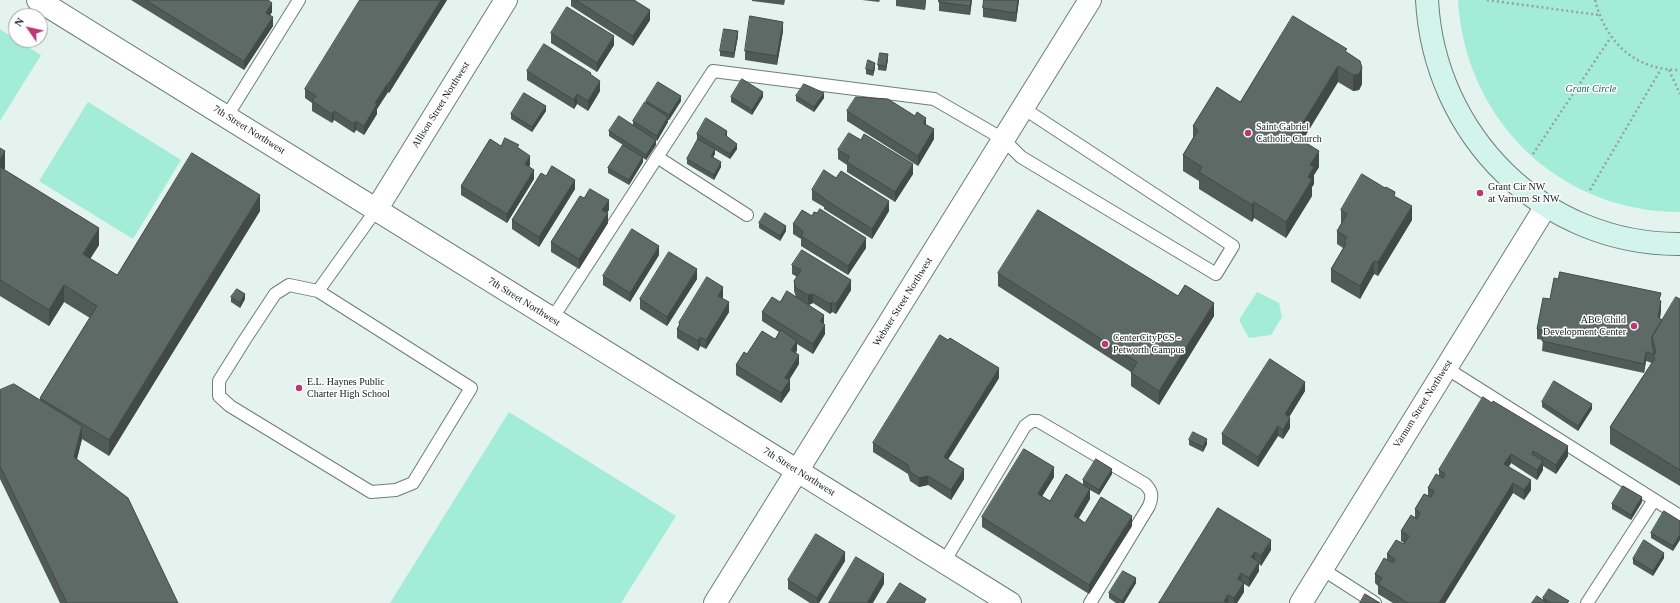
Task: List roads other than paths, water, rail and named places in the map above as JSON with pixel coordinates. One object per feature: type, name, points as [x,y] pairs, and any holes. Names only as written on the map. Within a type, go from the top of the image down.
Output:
[{"type":"main road","points":[[1427,0],[1430,32],[1440,71],[1447,90],[1465,125],[1489,158],[1503,172],[1517,185],[1546,206],[1569,218],[1618,237],[1644,242],[1680,244]]},
{"type":"street","name":"7th Street Northwest","points":[[38,0],[1010,603]]},
{"type":"street","name":"Allison Street Northwest","points":[[376,210],[506,0]]},
{"type":"street","name":"Webster Street Northwest","points":[[715,603],[1090,0]]},
{"type":"street","name":"Varnum Street Northwest","points":[[1301,603],[1546,206]]},
{"type":"lane","points":[[227,116],[299,0]]},
{"type":"lane","points":[[552,319],[713,71],[934,100],[1003,139],[1021,157],[1216,274],[1233,246],[1023,108]]},
{"type":"lane","points":[[657,157],[747,215]]},
{"type":"lane","points":[[318,291],[376,210]]},
{"type":"lane","points":[[289,285],[318,291],[471,388],[413,483],[396,490],[371,492],[230,406],[219,396],[219,381],[275,294],[289,285]]},
{"type":"lane","points":[[1446,368],[1680,516]]},
{"type":"lane","points":[[944,562],[1025,426],[1032,421],[1038,420],[1145,484],[1151,490],[1152,498],[1149,506],[1090,603]]},
{"type":"lane","points":[[1587,603],[1654,500]]},
{"type":"lane","points":[[1322,569],[1375,603]]},
{"type":"place","name":"Saint Gabriel Catholic Church","points":[[1248,133]]},
{"type":"place","name":"Grant Cir NW at Varnum St NW","points":[[1480,193]]},
{"type":"place","name":"ABC Child Development Center","points":[[1634,326]]},
{"type":"place","name":"CenterCityPCS - Petworth Campus","points":[[1105,344]]},
{"type":"place","name":"E.L. Haynes Public Charter High School","points":[[299,388]]},
{"type":"park label","name":"Grant Circle","points":[[1591,89]]}]
